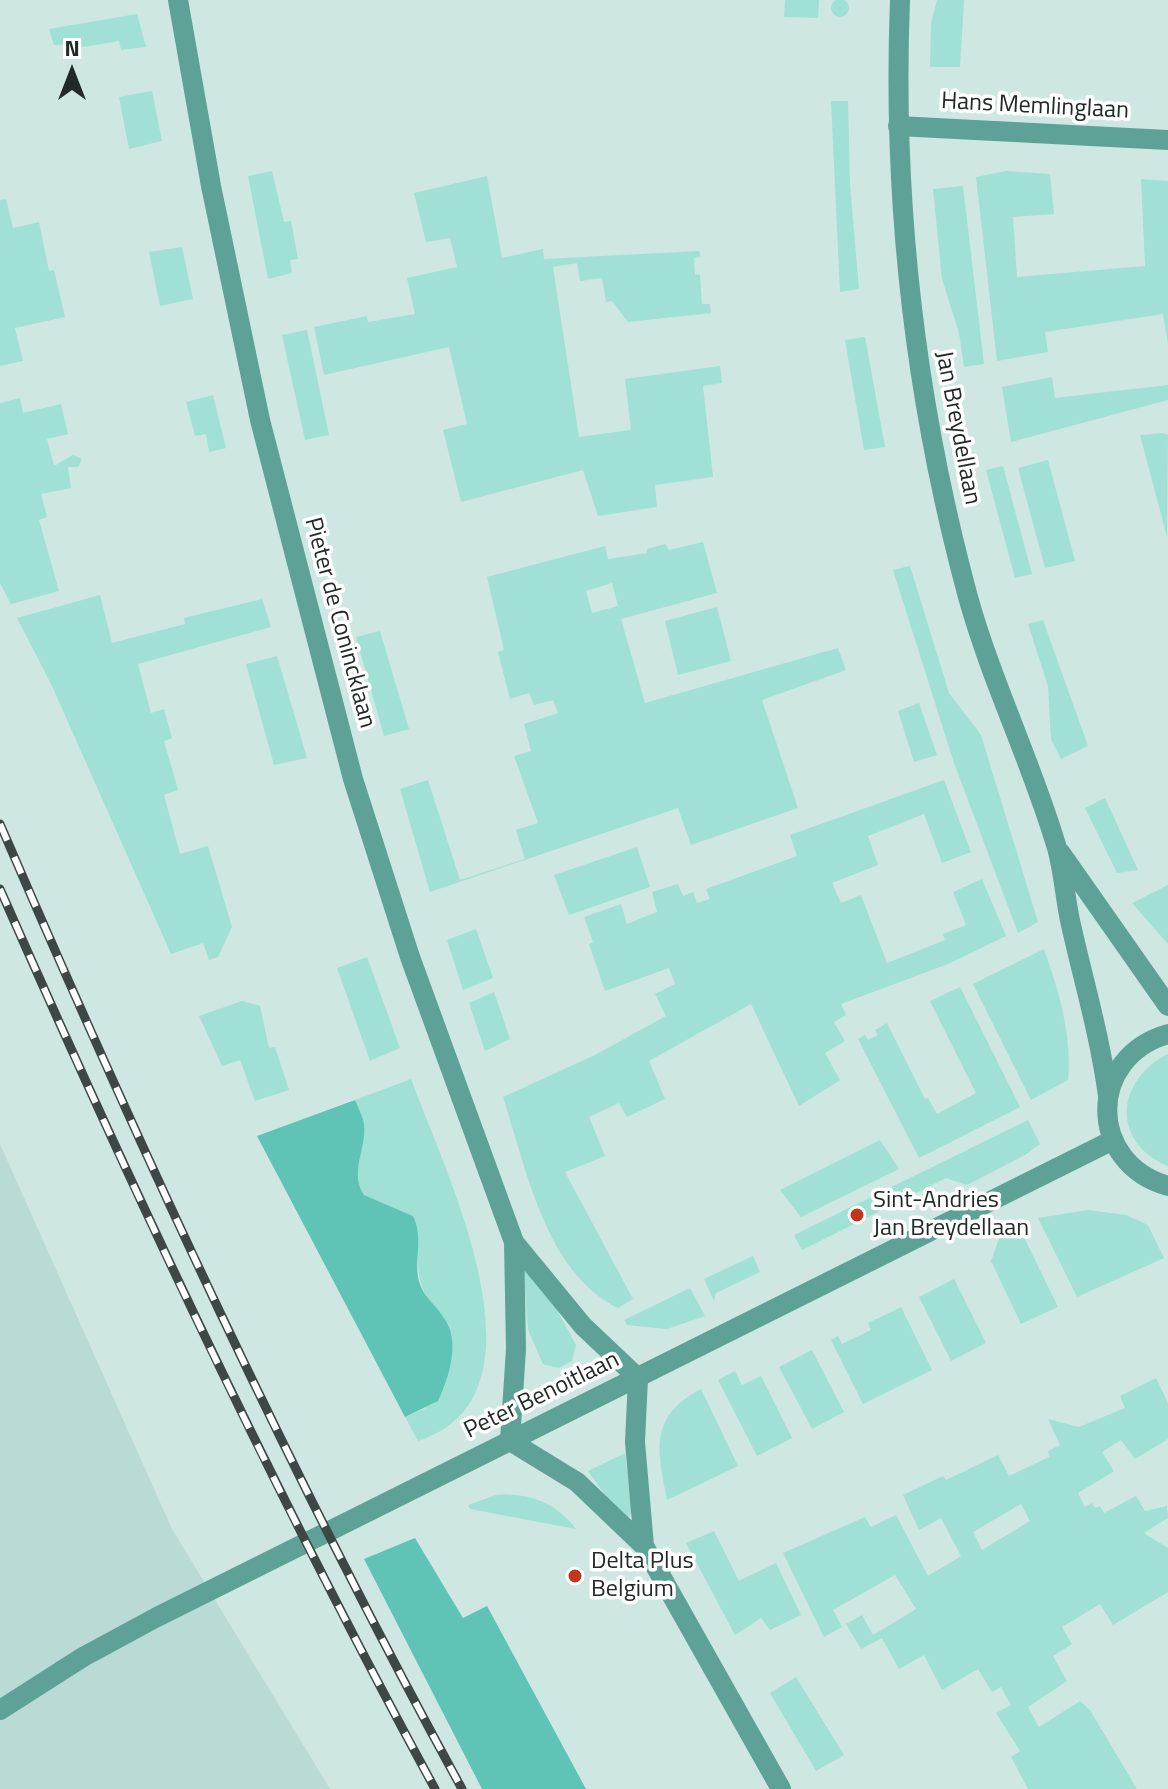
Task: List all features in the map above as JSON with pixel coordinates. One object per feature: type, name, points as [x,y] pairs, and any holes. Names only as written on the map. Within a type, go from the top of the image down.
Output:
[{"type":"street","name":"Pieter de Conincklaan","points":[[178,0],[211,186],[260,420],[353,779],[410,957],[514,1242],[516,1349],[510,1441]]},
{"type":"street","name":"Jan Breydellaan","points":[[900,0],[898,126],[912,329],[937,473],[978,630],[1057,849],[1070,924],[1100,1035],[1108,1122],[1113,1140]]},
{"type":"street","name":"Hans Memlinglaan","points":[[898,126],[1168,140]]},
{"type":"street","name":"Jan Breydellaan","points":[[1057,849],[1168,1006]]},
{"type":"street","points":[[1108,1096],[1126,1058],[1150,1041],[1168,1034]]},
{"type":"street","points":[[1113,1140],[1138,1172],[1168,1186]]},
{"type":"street","name":"Peter Benoitlaan","points":[[0,1710],[83,1657],[157,1617],[1113,1140]]},
{"type":"street","name":"Pieter de Conincklaan","points":[[514,1242],[583,1326],[638,1378]]},
{"type":"street","points":[[638,1378],[635,1442],[644,1546]]},
{"type":"street","points":[[510,1441],[577,1482],[644,1546],[781,1789]]},
{"type":"shaded area","points":[[0,1144],[172,1529],[330,1789],[0,1789]]},
{"type":"green space","points":[[840,-1],[849,8],[840,17],[831,8]]},
{"type":"green space","points":[[785,0],[819,0],[818,18],[784,17]]},
{"type":"green space","points":[[937,0],[964,0],[960,67],[930,67],[931,23]]},
{"type":"green space","points":[[137,14],[146,47],[121,50],[119,41],[71,49],[71,44],[54,45],[49,29]]},
{"type":"green space","points":[[152,91],[162,141],[129,149],[119,97]]},
{"type":"green space","points":[[831,101],[848,101],[850,185],[859,289],[840,292]]},
{"type":"green space","points":[[272,171],[284,222],[291,221],[298,259],[290,260],[292,273],[268,279],[248,176]]},
{"type":"green space","points":[[1006,171],[1050,174],[1054,214],[1013,217],[1017,277],[1145,266],[1141,179],[1168,181],[1168,344],[1163,314],[1045,332],[1048,352],[997,361],[976,177]]},
{"type":"green space","points":[[487,176],[502,258],[543,249],[544,259],[699,251],[701,257],[694,258],[695,274],[700,275],[702,304],[710,304],[711,313],[628,322],[612,301],[606,302],[602,278],[580,281],[577,263],[553,267],[579,437],[631,430],[625,379],[720,366],[722,383],[703,386],[713,477],[655,485],[657,507],[598,516],[583,470],[461,502],[443,430],[467,424],[449,347],[324,375],[314,327],[367,316],[368,322],[415,314],[407,278],[457,267],[450,238],[426,242],[414,193]]},
{"type":"green space","points":[[963,186],[984,364],[964,367],[959,333],[942,279],[933,189]]},
{"type":"green space","points":[[6,199],[13,228],[39,222],[49,271],[54,270],[65,317],[15,328],[23,361],[0,366],[0,200]]},
{"type":"green space","points":[[182,247],[193,299],[160,306],[149,252]]},
{"type":"green space","points":[[307,330],[329,435],[305,440],[282,335]]},
{"type":"green space","points":[[865,337],[885,447],[864,450],[845,340]]},
{"type":"green space","points":[[1052,377],[1055,398],[1168,385],[1168,400],[1011,442],[1002,387]]},
{"type":"green space","points":[[213,395],[226,448],[209,452],[206,434],[195,436],[186,402]]},
{"type":"green space","points":[[20,398],[23,413],[61,404],[68,434],[47,439],[54,466],[73,455],[82,459],[78,467],[68,467],[71,488],[41,494],[47,517],[39,520],[59,591],[11,604],[0,583],[0,403]]},
{"type":"green space","points":[[1140,435],[1168,435],[1167,537]]},
{"type":"green space","points":[[1048,460],[1075,561],[1045,568],[1018,468]]},
{"type":"green space","points":[[1003,466],[1032,574],[1015,578],[986,470]]},
{"type":"green space","points":[[703,542],[717,593],[621,619],[645,703],[838,648],[846,670],[762,700],[798,808],[691,845],[678,808],[430,892],[400,789],[428,780],[460,880],[525,859],[516,830],[538,823],[514,756],[531,751],[524,724],[558,713],[553,700],[534,705],[529,693],[510,699],[498,652],[504,650],[487,577],[605,546],[608,559],[647,553],[647,549],[665,544],[669,550]],"holes":[[[612,583],[618,606],[592,613],[586,591]]]},
{"type":"green space","points":[[910,566],[949,693],[981,735],[1038,922],[1018,933],[954,763],[893,570]]},
{"type":"green space","points":[[100,595],[112,643],[185,624],[184,618],[262,599],[271,627],[138,664],[151,713],[164,709],[172,738],[164,741],[178,790],[164,795],[180,854],[208,846],[232,927],[218,957],[209,960],[203,943],[171,954],[52,686],[17,618]]},
{"type":"green space","points":[[717,607],[731,661],[678,675],[665,621]]},
{"type":"green space","points":[[1043,620],[1088,746],[1061,759],[1051,739],[1048,686],[1028,624]]},
{"type":"green space","points":[[380,631],[409,729],[384,736],[356,637]]},
{"type":"green space","points":[[277,656],[307,758],[274,765],[246,664]]},
{"type":"green space","points":[[919,703],[937,755],[914,762],[898,711]]},
{"type":"green space","points":[[944,780],[971,852],[942,863],[924,814],[868,836],[878,865],[832,883],[841,903],[861,895],[887,963],[945,940],[943,934],[966,925],[953,892],[982,879],[1006,936],[948,964],[841,1004],[846,1015],[834,1022],[845,1041],[825,1053],[840,1080],[799,1106],[751,1004],[649,1061],[665,1099],[627,1117],[619,1103],[589,1117],[605,1156],[565,1172],[633,1299],[618,1308],[593,1291],[572,1270],[556,1244],[530,1185],[503,1097],[595,1055],[666,1016],[655,994],[675,984],[669,968],[605,991],[589,944],[593,942],[584,917],[621,904],[627,924],[657,912],[652,892],[678,884],[683,896],[693,892],[697,903],[710,899],[706,889],[797,856],[790,835]]},
{"type":"green space","points":[[1105,798],[1138,870],[1117,873],[1085,808]]},
{"type":"green space","points":[[637,847],[650,887],[569,915],[554,875]]},
{"type":"green space","points":[[1168,885],[1168,944],[1132,903]]},
{"type":"green space","points":[[476,929],[493,978],[463,990],[447,940]]},
{"type":"green space","points":[[1044,949],[1066,1030],[1068,1080],[1031,1100],[973,984]]},
{"type":"green space","points":[[367,957],[400,1048],[370,1061],[337,968]]},
{"type":"green space","points":[[960,987],[1020,1107],[919,1158],[858,1039],[865,1035],[868,1040],[878,1035],[875,1030],[887,1023],[925,1099],[928,1098],[937,1114],[976,1093],[930,1001]]},
{"type":"green space","points":[[494,992],[510,1039],[485,1051],[469,1003]]},
{"type":"green space","points":[[242,1001],[260,1006],[269,1048],[275,1047],[289,1090],[255,1101],[240,1060],[222,1066],[199,1016]]},
{"type":"green space","points":[[1168,1054],[1168,1166],[1149,1155],[1136,1142],[1129,1127],[1127,1111],[1138,1079],[1151,1065]]},
{"type":"green space","points":[[411,1079],[464,1221],[479,1276],[486,1330],[481,1378],[459,1416],[418,1441],[405,1417],[426,1408],[444,1317],[432,1305],[421,1282],[413,1216],[364,1195],[360,1188],[358,1174],[363,1133],[355,1100]]},
{"type":"green space","points":[[355,1100],[364,1124],[358,1169],[360,1186],[364,1195],[413,1216],[418,1231],[417,1269],[420,1284],[444,1318],[452,1338],[452,1360],[438,1401],[405,1417],[257,1136]]},
{"type":"green space","points":[[1028,1120],[1040,1144],[967,1185],[946,1178],[802,1250],[794,1235]]},
{"type":"green space","points":[[880,1140],[899,1169],[801,1217],[780,1190]]},
{"type":"green space","points":[[1088,1210],[1126,1215],[1148,1225],[1164,1258],[1077,1297],[1038,1218]]},
{"type":"green space","points":[[1019,1227],[1058,1307],[1021,1324],[991,1261],[1000,1236]]},
{"type":"green space","points":[[753,1256],[760,1272],[716,1293],[714,1301],[704,1279]]},
{"type":"green space","points":[[523,1267],[556,1308],[576,1345],[572,1361],[559,1368],[543,1364],[528,1330]]},
{"type":"green space","points":[[954,1279],[986,1343],[951,1361],[919,1297]]},
{"type":"green space","points":[[690,1288],[705,1316],[667,1329],[627,1325],[624,1320]]},
{"type":"green space","points":[[901,1307],[932,1370],[863,1404],[831,1340],[838,1336],[842,1344],[871,1330],[868,1323]]},
{"type":"green space","points":[[812,1350],[844,1412],[812,1429],[779,1367]]},
{"type":"green space","points":[[735,1371],[742,1385],[761,1376],[792,1438],[757,1456],[718,1380]]},
{"type":"green space","points":[[1156,1378],[1168,1403],[1168,1439],[1135,1459],[1121,1440],[1102,1452],[1114,1471],[1078,1493],[1085,1507],[1092,1503],[1095,1508],[1100,1506],[1104,1513],[1136,1496],[1145,1511],[1167,1506],[1168,1518],[1144,1533],[1168,1548],[1168,1592],[1113,1625],[1100,1604],[1062,1627],[1072,1644],[1053,1656],[1067,1681],[1028,1707],[1039,1727],[1080,1701],[1090,1710],[1137,1789],[1028,1789],[1011,1757],[1020,1751],[996,1713],[1011,1705],[1001,1687],[992,1692],[978,1669],[942,1690],[924,1655],[899,1669],[882,1638],[861,1649],[846,1624],[862,1615],[873,1635],[916,1609],[895,1575],[833,1610],[842,1627],[824,1637],[783,1553],[865,1517],[871,1527],[896,1515],[928,1576],[961,1556],[941,1518],[919,1530],[903,1495],[943,1476],[946,1480],[998,1455],[1009,1476],[1049,1457],[1048,1451],[1060,1445],[1048,1419],[1079,1427],[1125,1408],[1120,1396]],"holes":[[[1021,1504],[1030,1521],[982,1550],[973,1532]]]},
{"type":"green space","points":[[701,1389],[738,1466],[667,1500],[661,1465],[661,1436],[672,1411]]},
{"type":"green space","points":[[625,1453],[632,1512],[628,1519],[620,1516],[588,1471]]},
{"type":"green space","points":[[496,1495],[519,1495],[540,1501],[560,1512],[576,1529],[470,1509],[468,1505]]},
{"type":"green space","points":[[714,1531],[739,1581],[776,1563],[801,1615],[770,1630],[761,1618],[735,1635],[686,1543]]},
{"type":"green space","points":[[415,1538],[463,1618],[487,1606],[586,1789],[482,1789],[364,1559]]},
{"type":"green space","points":[[796,1677],[844,1755],[816,1771],[770,1693]]},
{"type":"railway","points":[[0,824],[220,1312],[338,1552],[462,1789]]},
{"type":"railway","points":[[0,889],[208,1344],[319,1568],[435,1789]]},
{"type":"place","name":"Sint-Andries Jan Breydellaan","points":[[857,1215]]},
{"type":"place","name":"Delta Plus Belgium","points":[[575,1576]]}]
